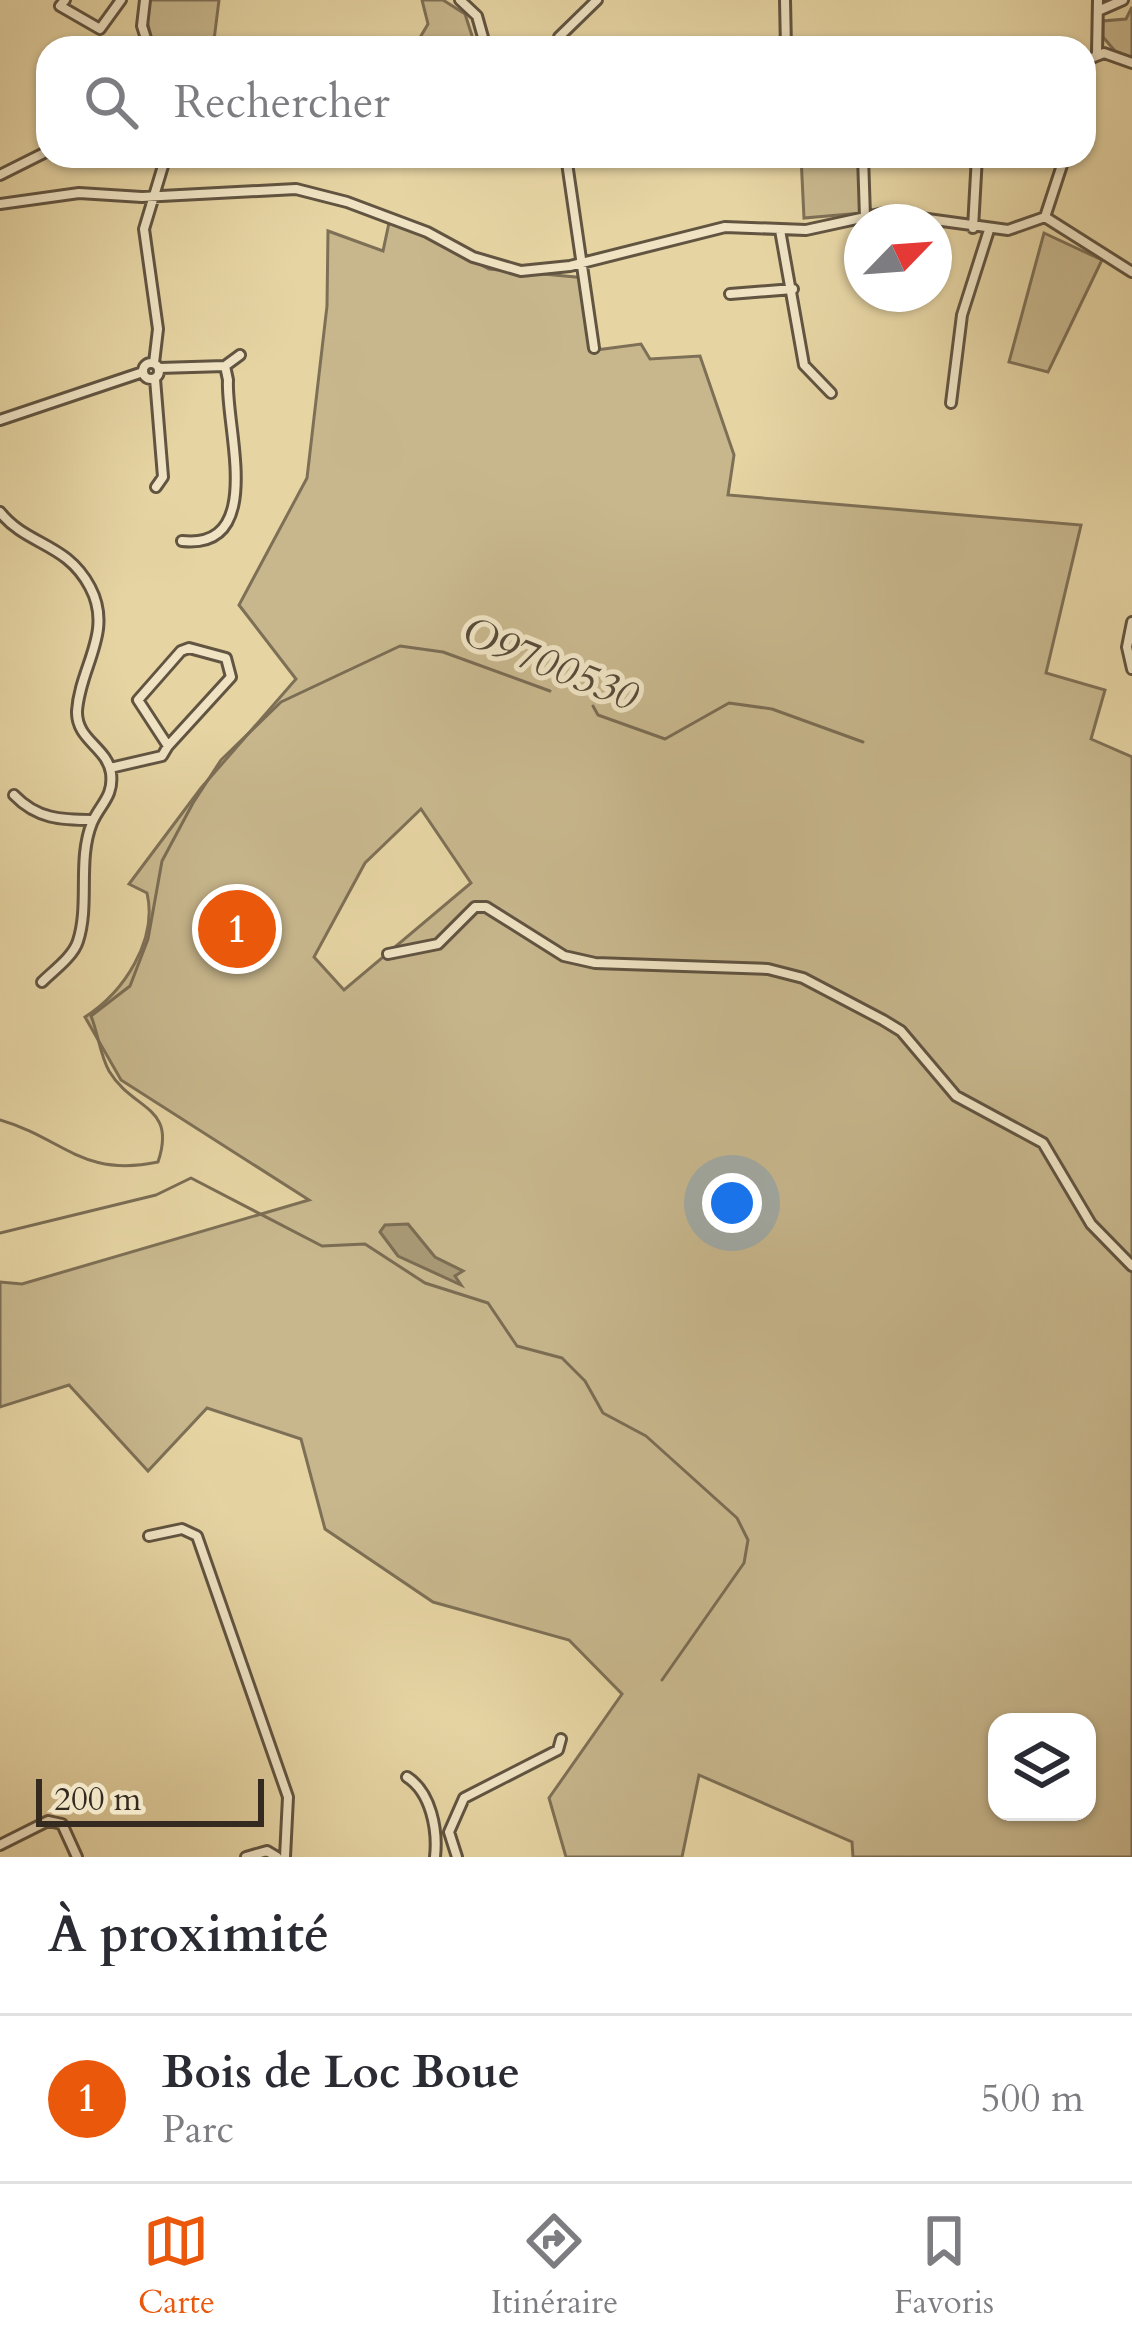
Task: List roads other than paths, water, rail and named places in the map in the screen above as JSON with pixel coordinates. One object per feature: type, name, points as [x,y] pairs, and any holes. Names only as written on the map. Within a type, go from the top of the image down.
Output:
[{"type":"street","points":[[64,0],[60,6],[100,29],[121,0]]},
{"type":"street","points":[[145,0],[145,36]]},
{"type":"street","points":[[460,0],[477,16],[483,36]]},
{"type":"street","points":[[560,36],[597,0]]},
{"type":"street","points":[[785,0],[786,36]]},
{"type":"street","points":[[1123,0],[1098,5],[1097,53],[1132,63]]},
{"type":"street","points":[[0,175],[36,157]]},
{"type":"street","points":[[156,487],[163,477],[155,379],[158,329],[143,229],[163,168]]},
{"type":"street","points":[[568,168],[594,348]]},
{"type":"street","points":[[864,168],[865,204]]},
{"type":"street","points":[[973,228],[976,168]]},
{"type":"street","points":[[1045,217],[1060,168]]},
{"type":"street","points":[[0,204],[79,193],[296,189],[397,220],[499,267],[548,270],[709,229],[806,230],[844,222]]},
{"type":"street","points":[[952,224],[1008,230],[1045,217]]},
{"type":"street","points":[[1045,217],[1132,272]]},
{"type":"street","points":[[781,230],[804,365],[831,393]]},
{"type":"street","points":[[951,403],[962,315],[988,230]]},
{"type":"street","points":[[730,294],[793,289]]},
{"type":"street","points":[[0,420],[156,366],[225,366],[240,355]]},
{"type":"street","points":[[182,541],[199,543],[216,533],[238,497],[225,366]]},
{"type":"street","points":[[143,372],[155,379]]},
{"type":"street","points":[[0,512],[15,527],[62,551],[92,592],[98,639],[78,718],[82,732],[110,768],[108,800],[93,820],[79,940],[41,982]]},
{"type":"street","points":[[1132,622],[1127,647],[1132,669]]},
{"type":"street","points":[[110,768],[162,756],[231,677],[226,658],[184,649],[140,695],[141,710],[168,746]]},
{"type":"street","points":[[14,796],[29,811],[48,818],[93,820]]},
{"type":"street","points":[[388,954],[438,944],[475,907],[486,907],[564,956],[580,960],[768,969],[803,978],[901,1031],[956,1096],[1043,1143],[1091,1224],[1132,1266]]},
{"type":"street","points":[[149,1536],[182,1529],[197,1536],[288,1797],[281,1857],[267,1851],[247,1857]]},
{"type":"street","points":[[454,1855],[449,1832],[464,1798],[558,1750],[561,1739]]},
{"type":"street","points":[[407,1777],[417,1783],[432,1817],[435,1857]]},
{"type":"street","points":[[0,1845],[49,1821],[62,1824],[77,1857]]},
{"type":"waterway","name":"O9700530","points":[[0,1120],[91,1160],[132,1166],[158,1162],[162,1129],[150,1110],[109,1071],[91,1016],[130,986],[148,939],[162,861],[193,803],[221,760],[281,702],[400,646],[443,652],[550,691]]},
{"type":"waterway","name":"O9700530","points":[[593,706],[598,715],[665,739],[729,703],[772,709],[863,742]]},
{"type":"waterway","points":[[0,1233],[156,1195],[191,1178],[322,1246],[365,1244],[425,1283],[488,1303],[517,1346],[562,1358],[585,1381],[603,1413],[646,1436],[737,1518],[748,1540],[744,1563],[662,1680]]},
{"type":"place","name":"Bois de Loc Boue","points":[[237,929]]}]
